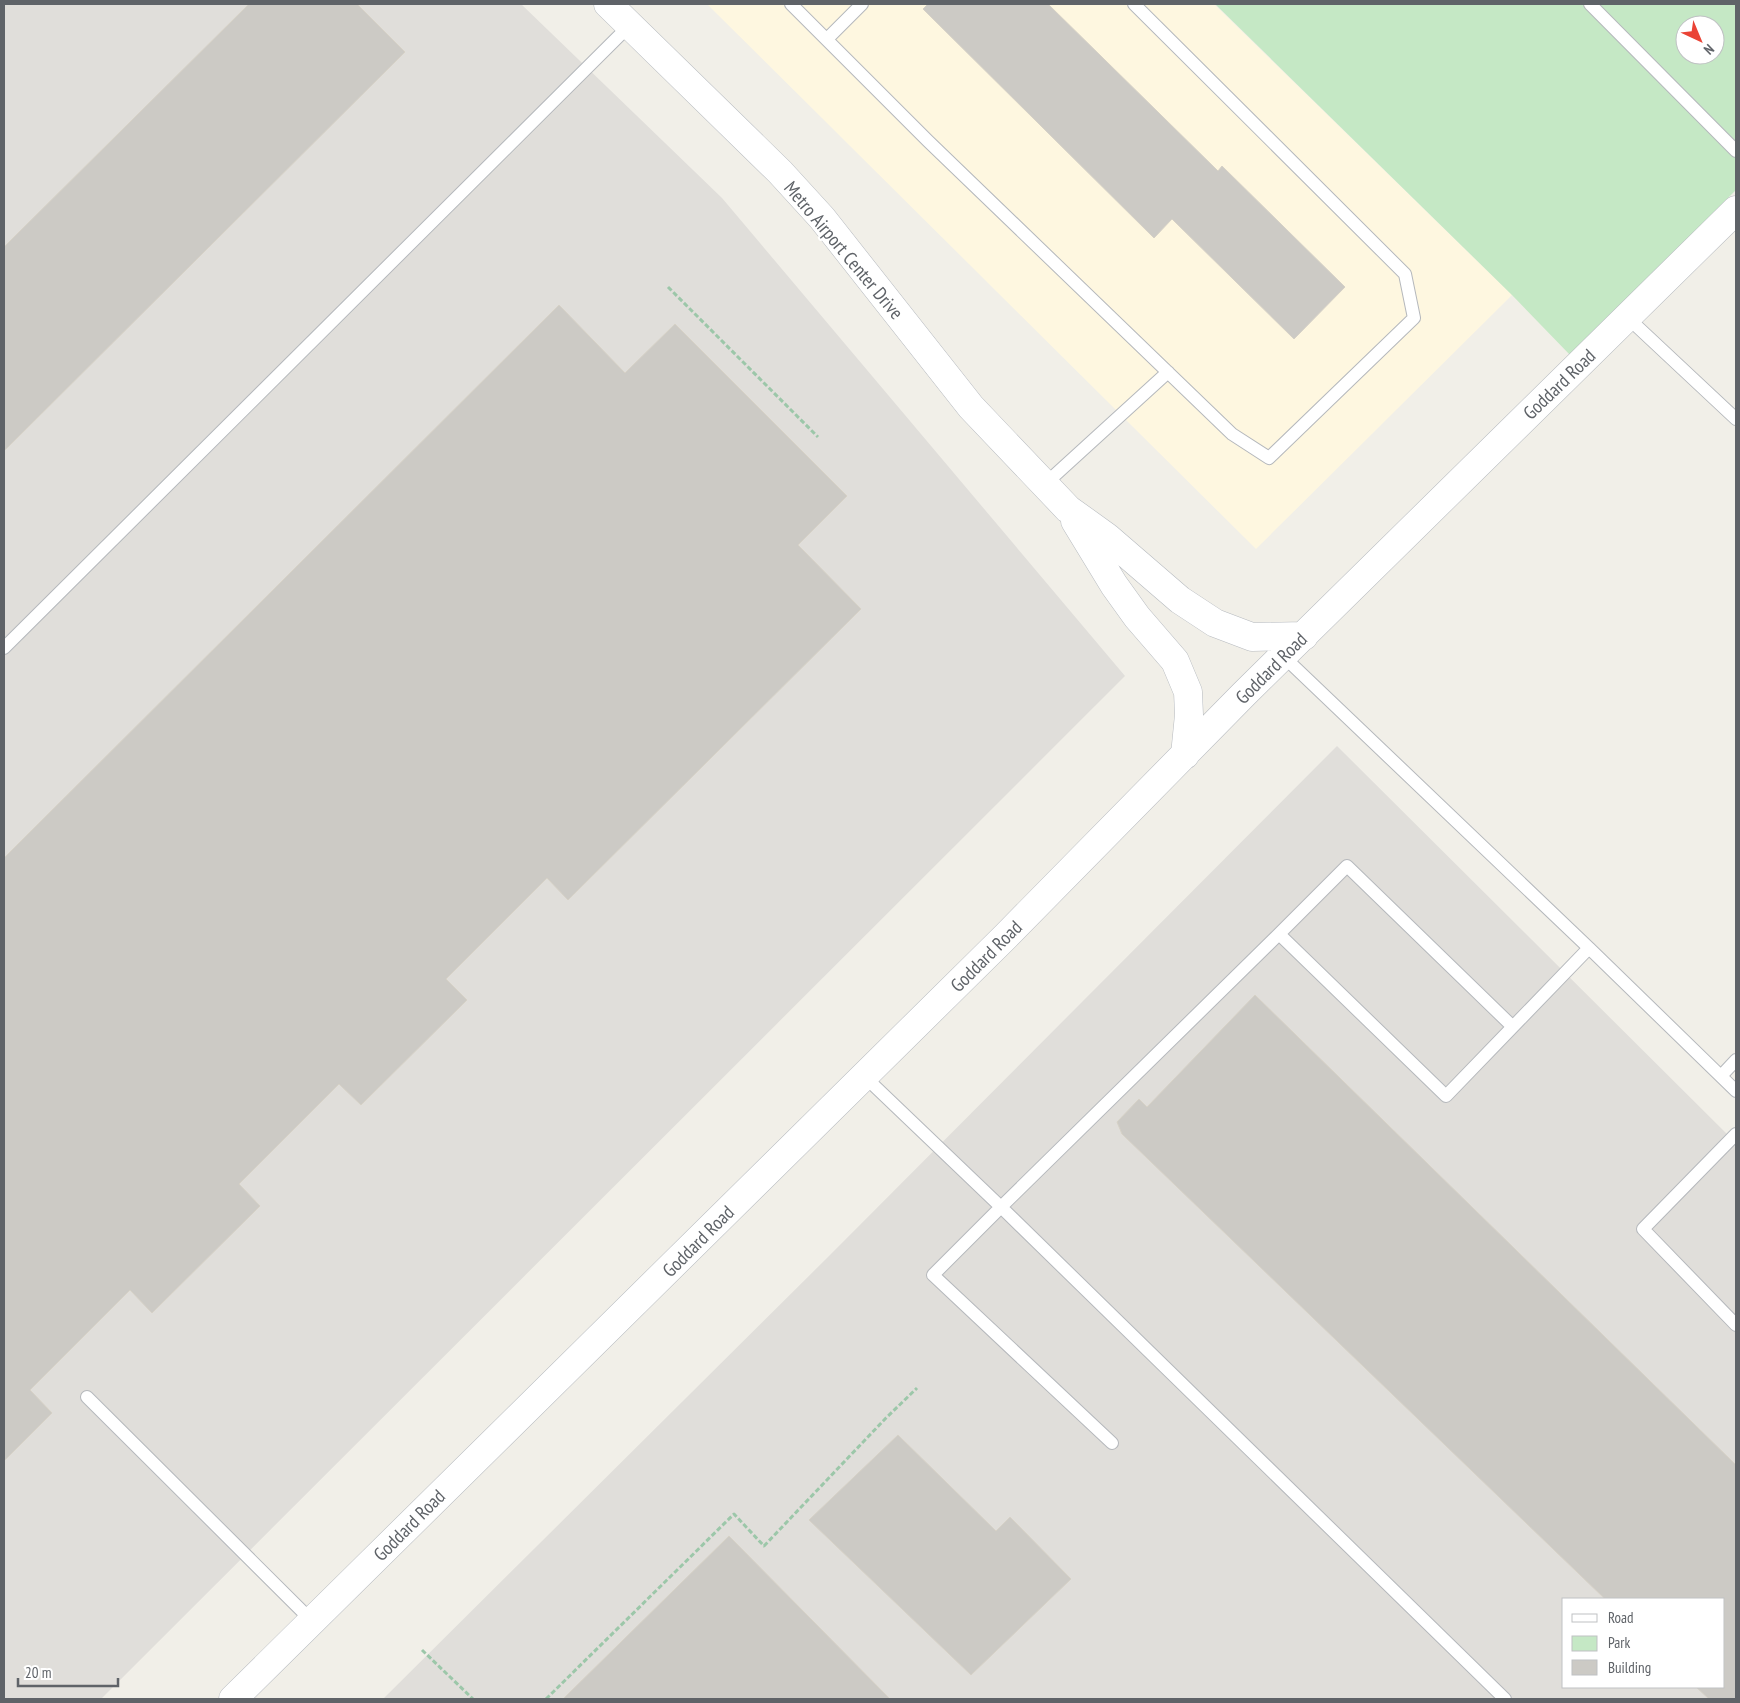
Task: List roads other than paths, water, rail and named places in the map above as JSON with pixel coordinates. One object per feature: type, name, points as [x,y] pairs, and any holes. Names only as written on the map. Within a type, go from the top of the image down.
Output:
[{"type":"main road","name":"Metro Airport Center Drive","points":[[608,4],[780,172],[822,218],[971,407],[1068,509],[1107,537],[1180,600],[1215,623],[1252,636],[1304,636]]},
{"type":"main road","name":"Goddard Road","points":[[233,1699],[1012,929],[1283,656],[1736,210]]},
{"type":"main road","name":"Metro Airport Center Drive","points":[[1068,509],[1114,585],[1136,617],[1175,661],[1188,692],[1189,715],[1185,755]]},
{"type":"lane","points":[[792,4],[928,141],[1232,434],[1269,458],[1414,318],[1405,274],[1134,4]]},
{"type":"lane","points":[[827,39],[862,4]]},
{"type":"lane","points":[[1590,4],[1736,151]]},
{"type":"lane","points":[[4,648],[630,25]]},
{"type":"lane","points":[[1627,317],[1736,419]]},
{"type":"lane","points":[[1044,485],[1168,372]]},
{"type":"lane","points":[[1283,656],[1736,1091]]},
{"type":"lane","points":[[1112,1443],[933,1275],[1347,866],[1512,1026]]},
{"type":"lane","points":[[1279,934],[1446,1096],[1589,948]]},
{"type":"lane","points":[[1720,1076],[1736,1060]]},
{"type":"lane","points":[[864,1076],[1002,1207],[1505,1699]]},
{"type":"lane","points":[[1736,1134],[1643,1229],[1736,1325]]},
{"type":"lane","points":[[87,1397],[312,1621]]}]
